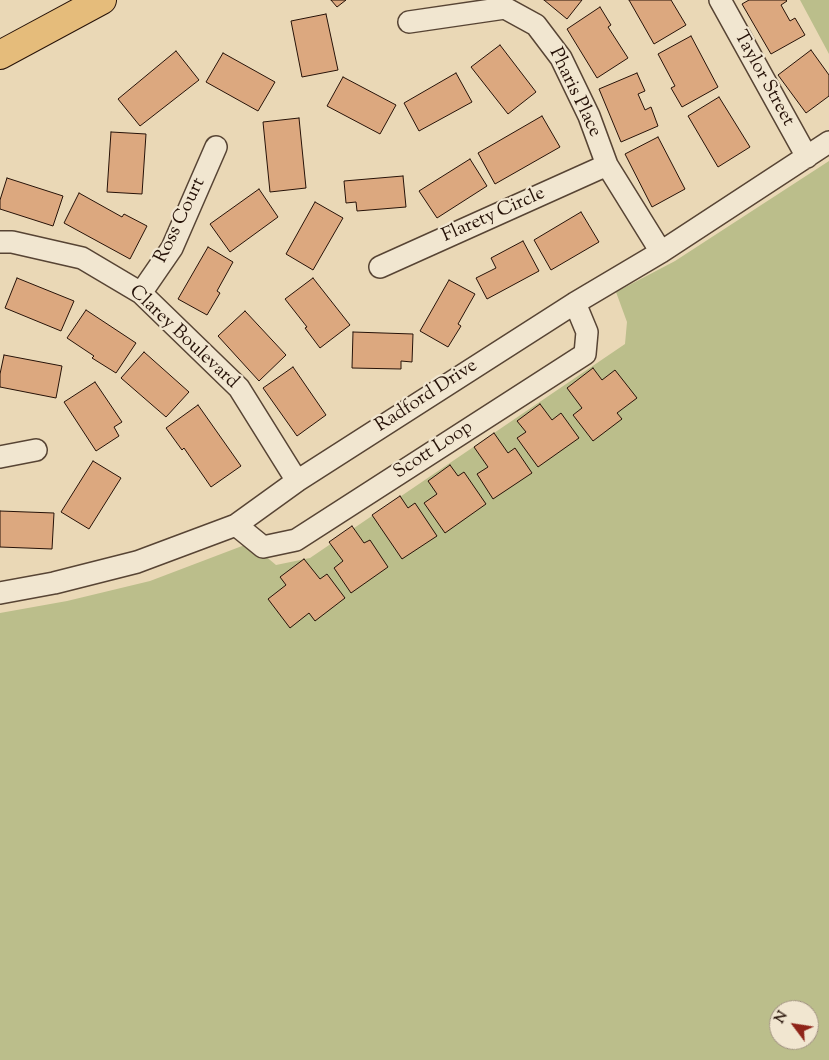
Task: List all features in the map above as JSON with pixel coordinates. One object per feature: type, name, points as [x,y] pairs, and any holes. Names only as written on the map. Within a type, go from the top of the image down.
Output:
[{"type":"main road","points":[[0,55],[102,0]]},
{"type":"street","name":"Taylor Street","points":[[720,0],[807,157]]},
{"type":"street","name":"Pharis Place","points":[[409,22],[505,8],[536,25],[561,58],[589,116],[607,165],[661,252]]},
{"type":"street","name":"Radford Drive","points":[[0,593],[54,583],[137,562],[236,525],[296,481],[576,303],[661,252],[829,142]]},
{"type":"street","name":"Ross Court","points":[[141,293],[172,248],[216,147]]},
{"type":"street","name":"Flarety Circle","points":[[380,267],[607,165]]},
{"type":"street","name":"Clarey Boulevard","points":[[0,242],[12,242],[82,258],[141,293],[239,388],[296,481]]},
{"type":"street","name":"Scott Loop","points":[[236,525],[263,547],[296,540],[584,354],[587,332],[576,303]]},
{"type":"street","points":[[0,457],[36,450]]},
{"type":"green space","points":[[800,0],[829,0],[829,54]]},
{"type":"green space","points":[[829,161],[829,1060],[0,1060],[0,613],[67,601],[150,581],[250,543],[276,565],[310,558],[625,344],[627,322],[616,292],[675,261]]},
{"type":"building","points":[[331,0],[346,0],[337,7]]},
{"type":"building","points":[[544,0],[582,0],[567,19]]},
{"type":"building","points":[[629,0],[671,0],[686,25],[654,44]]},
{"type":"building","points":[[749,0],[786,0],[781,5],[790,21],[795,18],[805,35],[771,54],[742,4]]},
{"type":"building","points":[[600,7],[611,25],[608,27],[628,58],[597,78],[567,29]]},
{"type":"building","points":[[326,14],[338,70],[302,77],[291,21]]},
{"type":"building","points":[[691,36],[718,87],[682,107],[671,88],[675,86],[658,54]]},
{"type":"building","points":[[500,45],[536,92],[508,114],[471,67]]},
{"type":"building","points":[[811,50],[829,75],[829,96],[806,113],[778,75]]},
{"type":"building","points":[[176,51],[199,80],[140,126],[118,99]]},
{"type":"building","points":[[223,53],[275,82],[258,111],[206,82]]},
{"type":"building","points":[[456,73],[472,102],[419,131],[404,103]]},
{"type":"building","points":[[637,73],[645,91],[638,94],[645,110],[651,107],[658,126],[621,142],[599,89]]},
{"type":"building","points":[[343,77],[396,105],[380,134],[327,106]]},
{"type":"building","points":[[719,97],[750,147],[718,167],[688,116]]},
{"type":"building","points":[[542,116],[560,147],[495,184],[478,153]]},
{"type":"building","points":[[299,118],[306,188],[270,192],[263,122]]},
{"type":"building","points":[[111,132],[146,134],[142,194],[107,192]]},
{"type":"building","points":[[658,137],[685,189],[652,207],[625,154]]},
{"type":"building","points":[[470,159],[487,186],[437,218],[419,191]]},
{"type":"building","points":[[403,176],[406,207],[357,211],[356,202],[346,203],[344,181]]},
{"type":"building","points":[[7,178],[63,196],[53,226],[0,209],[0,200]]},
{"type":"building","points":[[259,189],[278,217],[230,252],[210,224]]},
{"type":"building","points":[[79,193],[122,217],[124,214],[147,226],[130,259],[64,223]]},
{"type":"building","points":[[315,202],[343,218],[313,270],[286,254]]},
{"type":"building","points":[[581,212],[599,242],[551,270],[534,240]]},
{"type":"building","points":[[523,241],[539,271],[487,299],[476,278],[496,268],[491,258]]},
{"type":"building","points":[[208,247],[233,262],[217,291],[220,293],[207,315],[178,299]]},
{"type":"building","points":[[17,278],[74,301],[61,331],[5,308]]},
{"type":"building","points":[[313,278],[350,325],[320,348],[305,328],[307,327],[285,299]]},
{"type":"building","points":[[449,280],[475,294],[458,324],[461,326],[448,347],[420,331]]},
{"type":"building","points":[[86,310],[136,343],[116,373],[92,358],[94,356],[67,338]]},
{"type":"building","points":[[245,311],[286,355],[259,381],[218,336]]},
{"type":"building","points":[[353,332],[413,334],[412,362],[401,361],[401,369],[352,368]]},
{"type":"building","points":[[144,352],[189,392],[166,417],[121,378]]},
{"type":"building","points":[[4,355],[62,366],[56,398],[0,387],[0,374]]},
{"type":"building","points":[[293,367],[326,415],[297,436],[263,388]]},
{"type":"building","points":[[593,368],[602,380],[615,370],[637,398],[617,413],[622,419],[593,441],[573,415],[582,408],[567,388]]},
{"type":"building","points":[[95,382],[122,422],[114,427],[119,436],[96,451],[64,402]]},
{"type":"building","points":[[540,404],[552,420],[561,413],[579,438],[538,467],[517,438],[526,432],[517,421]]},
{"type":"building","points":[[198,405],[241,466],[211,487],[184,448],[182,450],[166,428]]},
{"type":"building","points":[[494,433],[508,453],[515,448],[532,473],[493,499],[477,474],[488,467],[474,447]]},
{"type":"building","points":[[93,461],[121,478],[89,529],[61,512]]},
{"type":"building","points":[[450,465],[458,476],[464,472],[486,504],[445,533],[424,503],[437,494],[428,481]]},
{"type":"building","points":[[400,496],[408,508],[415,503],[437,536],[402,559],[372,515]]},
{"type":"building","points":[[0,511],[54,513],[52,549],[0,547]]},
{"type":"building","points":[[352,526],[364,543],[370,540],[388,567],[351,593],[334,568],[343,561],[329,542]]},
{"type":"building","points":[[304,559],[320,579],[327,574],[345,598],[315,621],[309,613],[290,628],[268,599],[286,585],[280,577]]}]
